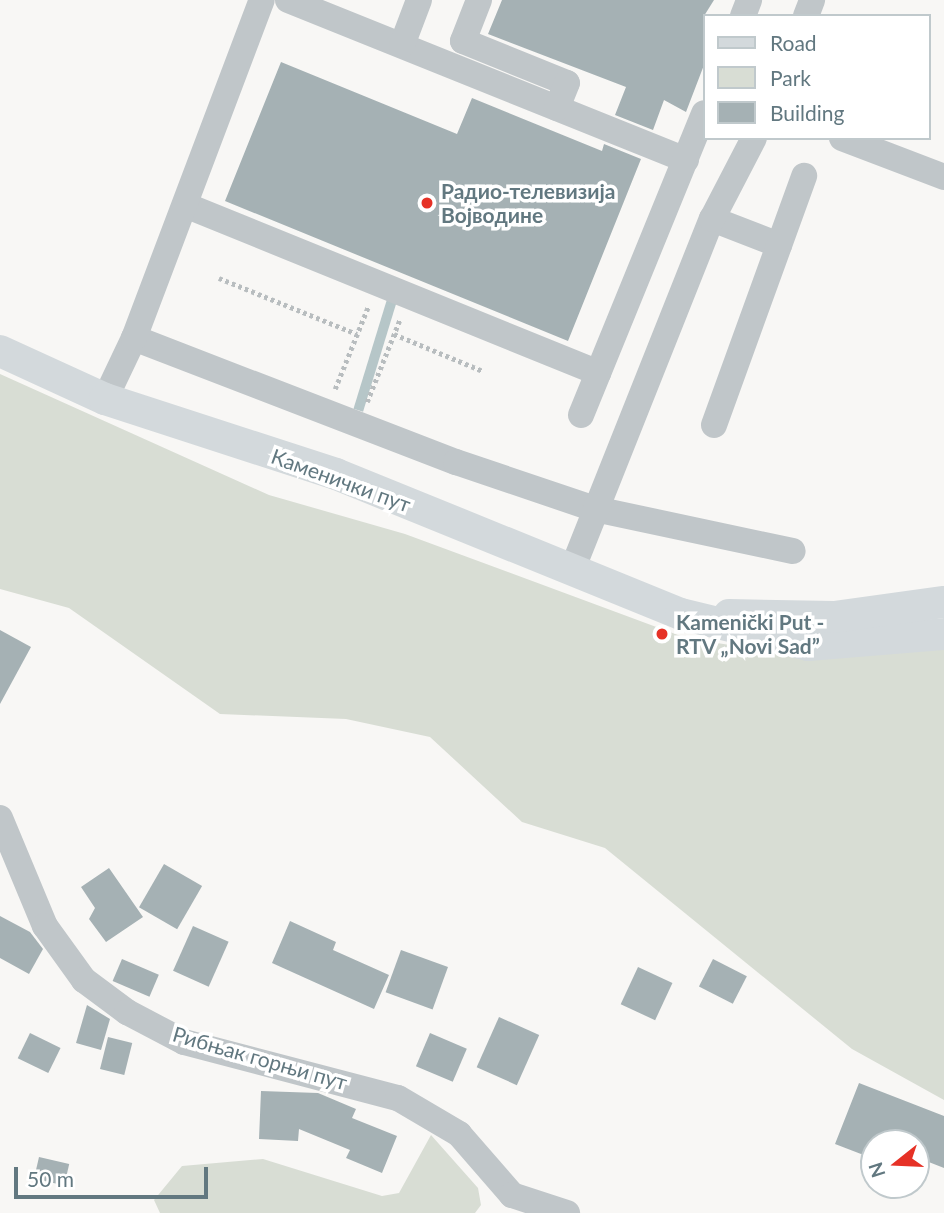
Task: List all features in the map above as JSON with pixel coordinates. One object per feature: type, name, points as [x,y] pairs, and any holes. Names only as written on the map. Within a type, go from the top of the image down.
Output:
[{"type":"main road","name":"Каменички пут","points":[[0,351],[105,399],[336,474],[681,614],[808,645],[944,634]]},
{"type":"main road","name":"Каменички пут","points":[[681,614],[834,617],[944,602]]},
{"type":"street","points":[[105,399],[134,338],[262,0]]},
{"type":"street","points":[[288,0],[686,160]]},
{"type":"street","points":[[402,45],[419,0]]},
{"type":"street","points":[[479,0],[463,41],[567,83],[557,108]]},
{"type":"street","points":[[581,415],[702,118]]},
{"type":"street","points":[[572,570],[712,219],[753,140]]},
{"type":"street","points":[[847,140],[944,177]]},
{"type":"street","points":[[714,425],[804,176]]},
{"type":"street","points":[[185,205],[598,373]]},
{"type":"street","points":[[712,219],[779,245]]},
{"type":"street","points":[[134,338],[456,462],[595,509],[793,551]]},
{"type":"street","name":"Рибњак горњи пут","points":[[0,818],[46,926],[84,980],[127,1012],[184,1042],[398,1098],[459,1134],[504,1204],[567,1213]]},
{"type":"path","points":[[219,278],[357,334]]},
{"type":"path","points":[[333,393],[370,302]]},
{"type":"path","points":[[365,406],[402,314]]},
{"type":"path","points":[[394,334],[483,371]]},
{"type":"green space","points":[[0,374],[269,495],[405,534],[686,638],[804,657],[944,642],[944,1100],[852,1049],[605,848],[522,822],[430,737],[346,719],[220,714],[69,608],[0,589]]},
{"type":"green space","points":[[431,1135],[478,1188],[481,1205],[475,1213],[160,1213],[154,1200],[182,1166],[263,1159],[382,1196],[399,1193]]},
{"type":"shaded area","points":[[388,296],[398,299],[363,412],[354,409]]},
{"type":"building","points":[[502,0],[714,0],[705,14],[702,14],[702,70],[686,112],[664,100],[653,130],[615,115],[626,87],[488,34]]},
{"type":"building","name":"Радио-телевизија Војводине","points":[[281,62],[457,134],[472,98],[602,151],[604,144],[641,159],[568,341],[225,201]]},
{"type":"building","points":[[0,630],[31,647],[0,704]]},
{"type":"building","points":[[164,864],[202,886],[177,929],[139,907]]},
{"type":"building","points":[[109,868],[143,917],[106,942],[89,919],[95,908],[81,887]]},
{"type":"building","points":[[0,916],[30,932],[43,949],[29,974],[0,958]]},
{"type":"building","points":[[290,921],[336,942],[333,950],[389,975],[374,1009],[272,963]]},
{"type":"building","points":[[193,926],[229,942],[209,987],[173,971]]},
{"type":"building","points":[[401,950],[448,967],[433,1009],[386,992]]},
{"type":"building","points":[[122,959],[159,975],[149,997],[113,981]]},
{"type":"building","points":[[713,959],[747,976],[733,1004],[699,987]]},
{"type":"building","points":[[638,967],[672,983],[655,1020],[621,1004]]},
{"type":"building","points":[[87,1005],[110,1019],[101,1050],[76,1043]]},
{"type":"building","points":[[499,1017],[539,1035],[517,1085],[477,1067]]},
{"type":"building","points":[[30,1033],[61,1048],[48,1073],[18,1058]]},
{"type":"building","points":[[430,1033],[467,1049],[453,1082],[416,1066]]},
{"type":"building","points":[[108,1037],[132,1043],[124,1075],[100,1069]]},
{"type":"building","points":[[859,1083],[944,1116],[944,1168],[930,1162],[930,1129],[860,1129],[860,1154],[835,1144]]},
{"type":"building","points":[[261,1091],[318,1093],[356,1109],[352,1118],[397,1136],[382,1173],[346,1158],[350,1150],[299,1129],[298,1141],[259,1139]]},
{"type":"building","points":[[39,1157],[69,1164],[64,1185],[34,1178]]},
{"type":"place","name":"Радио-телевизија Војводине","points":[[427,203]]},
{"type":"place","name":"Kamenički Put - RTV „Novi Sad”","points":[[662,634]]}]
